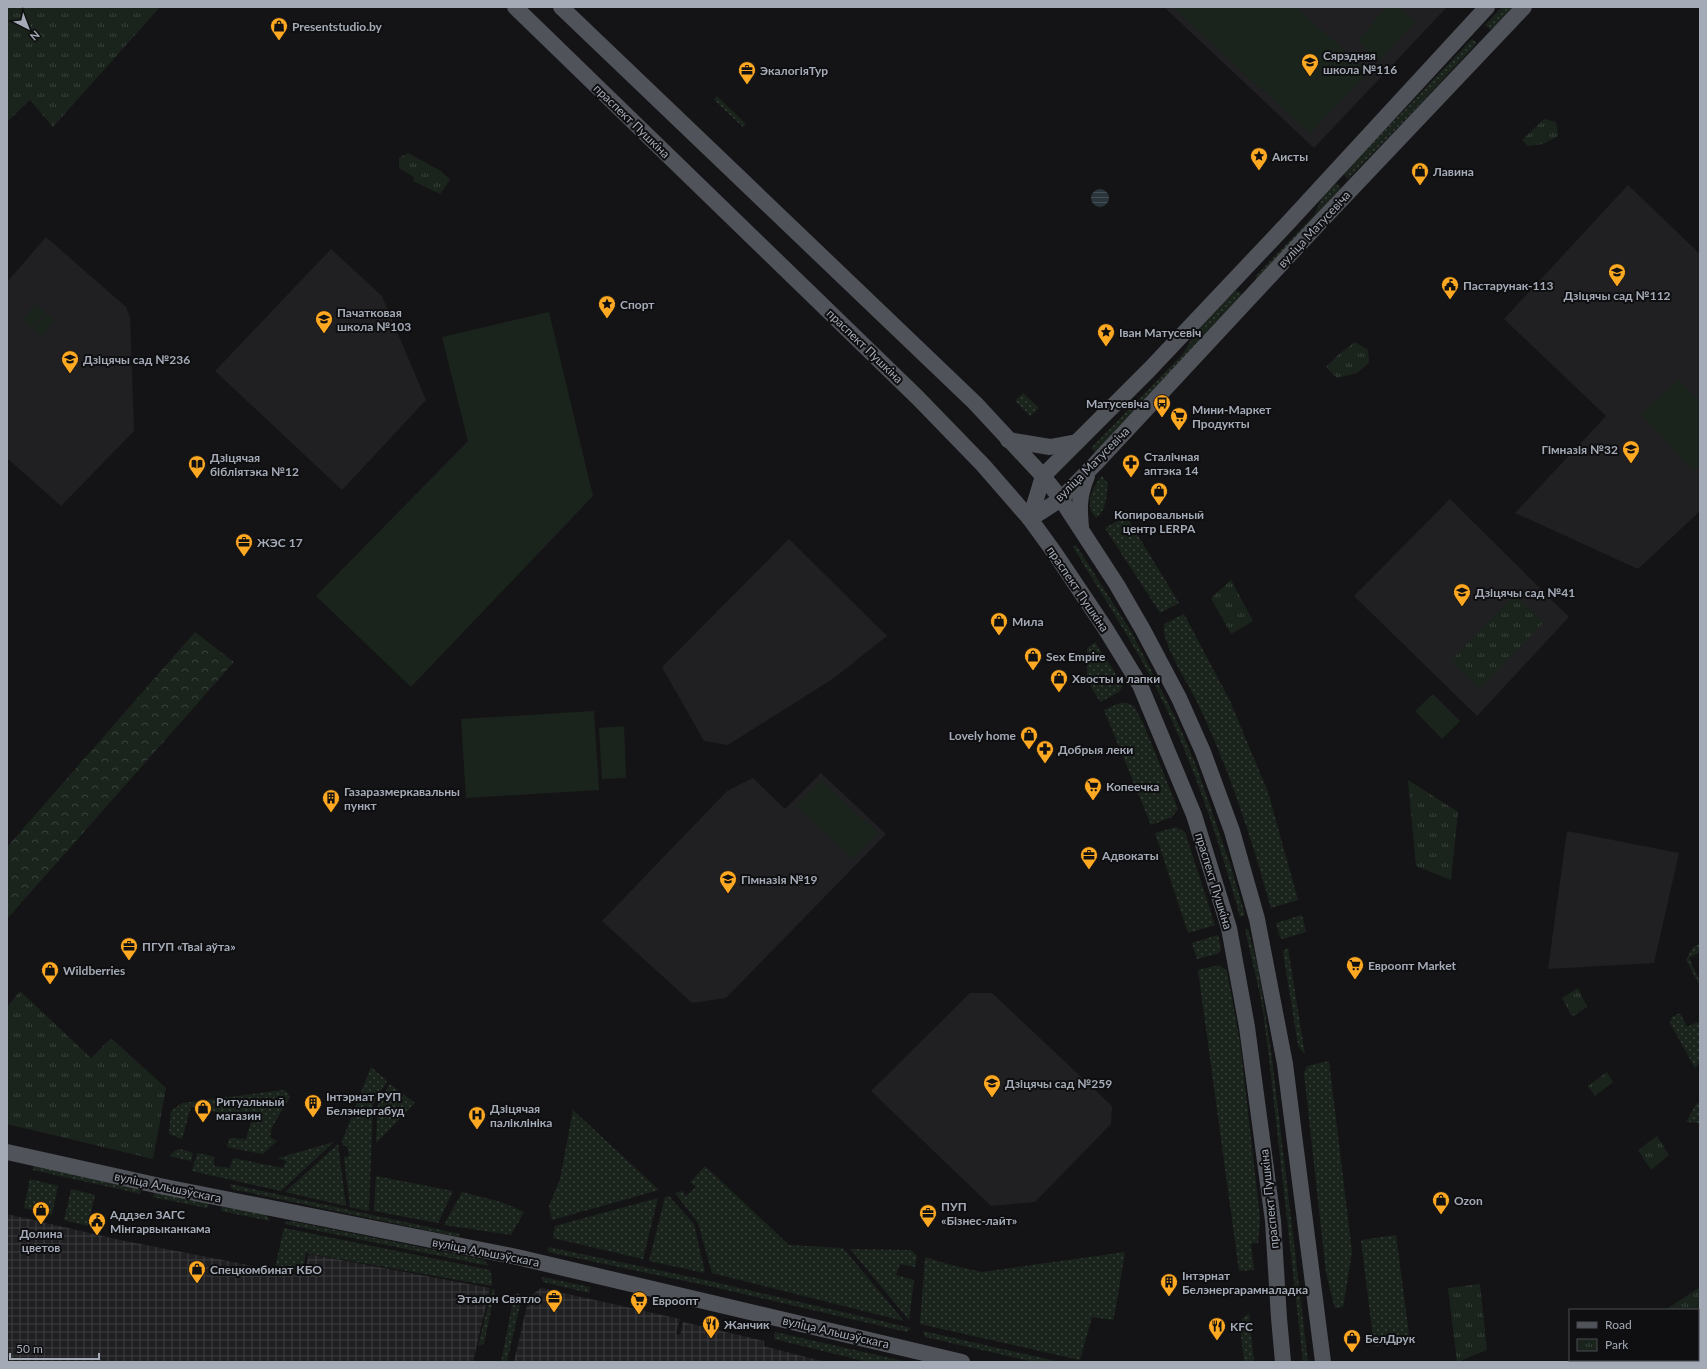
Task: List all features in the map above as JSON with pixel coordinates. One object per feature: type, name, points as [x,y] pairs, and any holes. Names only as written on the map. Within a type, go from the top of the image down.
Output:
[{"type":"main road","name":"праспект Пушкіна","points":[[515,7],[917,397],[983,465],[1030,519],[1054,552],[1105,628],[1140,685],[1194,815],[1214,872],[1229,928],[1248,1035],[1273,1221],[1283,1362]]},
{"type":"main road","points":[[561,7],[975,403],[1043,476],[1061,499],[1121,592],[1179,698],[1203,752],[1234,838],[1261,938],[1285,1064],[1323,1362]]},
{"type":"main road","name":"вуліца Матусевіча","points":[[1030,519],[1043,476],[1149,370],[1287,224],[1487,7]]},
{"type":"main road","name":"вуліца Матусевіча","points":[[1030,519],[1061,499],[1090,469],[1264,282],[1524,7]]},
{"type":"main road","points":[[1471,25],[1490,43]]},
{"type":"main road","points":[[1264,282],[1257,285],[1253,284],[1250,281],[1251,276],[1287,224]]},
{"type":"main road","points":[[1008,440],[1050,447],[1077,442]]},
{"type":"main road","points":[[1082,532],[1079,504],[1080,495],[1090,469]]},
{"type":"main road","name":"вуліца Альшэўскага","points":[[7,1152],[160,1186],[517,1257],[962,1362]]},
{"type":"shaded area","name":"Сярэдняя школа №116","points":[[1164,7],[1447,7],[1314,148]]},
{"type":"shaded area","points":[[1628,185],[1700,254],[1700,511],[1638,569],[1515,513],[1606,416],[1504,319]]},
{"type":"shaded area","points":[[1100,189],[1106,192],[1109,198],[1106,204],[1100,207],[1094,204],[1091,198],[1094,192]]},
{"type":"shaded area","name":"Дзіцячы сад №236","points":[[46,237],[126,307],[130,317],[134,431],[61,506],[7,458],[7,282]]},
{"type":"shaded area","name":"Пачатковая школа №103","points":[[331,249],[382,296],[426,400],[342,490],[215,371]]},
{"type":"shaded area","name":"Дзіцячы сад №41","points":[[1450,499],[1569,617],[1477,716],[1354,596]]},
{"type":"shaded area","points":[[789,539],[887,636],[834,678],[728,745],[704,741],[662,667]]},
{"type":"shaded area","name":"Гімназія №19","points":[[821,773],[886,834],[726,998],[692,1003],[602,921],[727,791],[753,778],[785,809]]},
{"type":"shaded area","points":[[1567,831],[1679,853],[1654,963],[1548,969]]},
{"type":"shaded area","name":"Дзіцячы сад №259","points":[[970,993],[992,993],[1112,1106],[1111,1124],[1035,1202],[991,1206],[871,1091]]},
{"type":"shaded area","points":[[7,1214],[120,1240],[304,1276],[309,1254],[490,1288],[473,1362],[7,1362]]},
{"type":"shaded area","points":[[541,1288],[680,1319],[676,1334],[680,1335],[683,1322],[764,1341],[764,1346],[825,1362],[514,1362],[529,1297]]},
{"type":"green space","points":[[7,7],[160,7],[53,127],[30,100],[7,122]]},
{"type":"green space","name":"Сярэдняя школа №116","points":[[1172,7],[1297,7],[1368,73],[1310,134]]},
{"type":"green space","points":[[1387,7],[1399,7],[1416,21],[1379,61],[1357,41]]},
{"type":"green space","points":[[1502,7],[1513,7],[1491,30],[1485,25]]},
{"type":"green space","points":[[1472,39],[1477,43],[1348,179],[1343,174]]},
{"type":"green space","points":[[717,96],[746,124],[743,127],[714,100]]},
{"type":"green space","points":[[1544,119],[1556,122],[1558,136],[1543,144],[1528,146],[1522,140]]},
{"type":"green space","points":[[408,153],[441,171],[450,180],[440,194],[413,181],[414,177],[399,168],[399,158]]},
{"type":"green space","points":[[1336,183],[1341,188],[1259,280],[1255,277],[1314,215],[1323,196]]},
{"type":"green space","points":[[1236,290],[1244,296],[1096,453],[1091,448],[1182,355],[1200,326]]},
{"type":"green space","points":[[35,304],[45,312],[32,328],[22,320]]},
{"type":"green space","points":[[549,312],[593,496],[411,687],[316,596],[468,441],[442,337]]},
{"type":"green space","points":[[46,313],[55,320],[42,336],[33,329]]},
{"type":"green space","points":[[1355,342],[1368,350],[1369,363],[1357,373],[1337,378],[1326,367],[1338,355]]},
{"type":"green space","points":[[1679,379],[1700,402],[1700,464],[1693,471],[1641,414]]},
{"type":"green space","points":[[1023,393],[1039,408],[1030,416],[1015,401]]},
{"type":"green space","points":[[1102,476],[1108,484],[1106,498],[1100,515],[1096,518],[1092,511],[1090,501],[1094,487]]},
{"type":"green space","points":[[1126,516],[1179,603],[1160,613],[1105,528]]},
{"type":"green space","points":[[1076,545],[1132,633],[1177,721],[1196,765],[1231,867],[1245,915],[1240,917],[1210,819],[1193,771],[1173,723],[1139,655],[1073,547]]},
{"type":"green space","points":[[1231,580],[1253,621],[1231,634],[1211,598]]},
{"type":"green space","points":[[1514,594],[1544,622],[1480,689],[1451,661]]},
{"type":"green space","points":[[1184,614],[1230,701],[1268,792],[1298,900],[1271,908],[1256,855],[1229,777],[1209,727],[1176,663],[1164,632],[1164,624]]},
{"type":"green space","points":[[195,632],[234,662],[7,919],[7,847]]},
{"type":"green space","points":[[1095,642],[1123,685],[1119,692],[1100,702],[1087,680],[1087,648]]},
{"type":"green space","points":[[1433,694],[1460,721],[1442,739],[1415,711]]},
{"type":"green space","points":[[1120,703],[1127,703],[1134,706],[1143,723],[1178,809],[1172,817],[1151,825],[1104,710]]},
{"type":"green space","points":[[594,711],[599,790],[466,798],[461,719]]},
{"type":"green space","points":[[624,726],[626,778],[602,779],[599,728]]},
{"type":"green space","points":[[821,780],[878,833],[853,859],[796,806]]},
{"type":"green space","points":[[1408,780],[1458,812],[1451,880],[1416,866]]},
{"type":"green space","points":[[1176,827],[1185,832],[1215,925],[1188,933],[1155,833]]},
{"type":"green space","points":[[1302,915],[1306,932],[1283,939],[1280,937],[1276,923]]},
{"type":"green space","points":[[1245,929],[1248,929],[1258,967],[1272,1058],[1308,1362],[1303,1362],[1262,1004]]},
{"type":"green space","points":[[1218,935],[1221,951],[1217,954],[1197,959],[1192,943]]},
{"type":"green space","points":[[1700,943],[1700,952],[1689,958],[1700,982],[1700,986],[1686,960],[1693,947]]},
{"type":"green space","points":[[1288,948],[1305,1055],[1298,1045],[1284,958],[1283,951]]},
{"type":"green space","points":[[1219,965],[1227,971],[1240,1042],[1260,1218],[1258,1243],[1251,1244],[1254,1270],[1239,1271],[1198,970]]},
{"type":"green space","points":[[1578,988],[1587,1007],[1572,1017],[1562,998]]},
{"type":"green space","points":[[20,991],[91,1058],[111,1038],[166,1088],[153,1159],[7,1124],[7,1007]]},
{"type":"green space","points":[[1680,1013],[1687,1027],[1700,1021],[1700,1062],[1695,1068],[1670,1023],[1672,1017]]},
{"type":"green space","points":[[1329,1061],[1352,1252],[1343,1307],[1335,1308],[1326,1273],[1304,1073],[1307,1066]]},
{"type":"green space","points":[[371,1067],[387,1081],[373,1104],[369,1211],[350,1207],[344,1157],[349,1156],[347,1146],[343,1146],[342,1141]]},
{"type":"green space","points":[[1607,1072],[1613,1082],[1595,1096],[1588,1086]]},
{"type":"green space","points":[[390,1084],[415,1103],[376,1143],[378,1104]]},
{"type":"green space","points":[[282,1090],[286,1091],[290,1097],[272,1127],[270,1137],[277,1141],[263,1154],[227,1147],[229,1138],[246,1139],[252,1119],[191,1107],[182,1139],[169,1134],[171,1111],[182,1103]]},
{"type":"green space","points":[[1700,1102],[1700,1123],[1686,1122],[1696,1104]]},
{"type":"green space","points":[[573,1110],[659,1190],[552,1220],[549,1206],[560,1179]]},
{"type":"green space","points":[[1657,1136],[1669,1155],[1651,1170],[1638,1150]]},
{"type":"green space","points":[[334,1142],[281,1191],[192,1171],[197,1153],[212,1156],[214,1158],[214,1166],[230,1168],[233,1158],[283,1168],[286,1161],[278,1158]]},
{"type":"green space","points":[[338,1144],[346,1206],[285,1192]]},
{"type":"green space","points":[[180,1149],[193,1153],[191,1161],[169,1156],[176,1150]]},
{"type":"green space","points":[[36,1164],[140,1186],[141,1194],[33,1170],[33,1166]]},
{"type":"green space","points":[[705,1166],[789,1245],[843,1248],[904,1321],[712,1273],[698,1223],[675,1193],[682,1191],[686,1196],[696,1187],[690,1182]]},
{"type":"green space","points":[[376,1176],[453,1191],[438,1223],[374,1211]]},
{"type":"green space","points":[[30,1179],[58,1186],[52,1215],[24,1208]]},
{"type":"green space","points":[[230,1184],[460,1234],[459,1237],[232,1189]]},
{"type":"green space","points":[[71,1189],[95,1195],[88,1226],[64,1220]]},
{"type":"green space","points":[[158,1191],[209,1203],[207,1208],[152,1197]]},
{"type":"green space","points":[[462,1192],[501,1202],[524,1212],[511,1235],[444,1225]]},
{"type":"green space","points":[[669,1196],[694,1224],[705,1273],[649,1261],[665,1197]]},
{"type":"green space","points":[[658,1198],[643,1259],[553,1238],[555,1226]]},
{"type":"green space","points":[[222,1205],[266,1214],[270,1221],[221,1211]]},
{"type":"green space","points":[[291,1221],[484,1260],[489,1266],[285,1224],[286,1222]]},
{"type":"green space","points":[[284,1228],[490,1270],[492,1286],[306,1253],[302,1273],[275,1267]]},
{"type":"green space","points":[[1396,1235],[1410,1342],[1374,1346],[1361,1240]]},
{"type":"green space","points":[[548,1247],[710,1281],[911,1328],[907,1332],[709,1286],[548,1252]]},
{"type":"green space","points":[[850,1249],[911,1250],[917,1256],[915,1267],[900,1264],[896,1275],[914,1280],[909,1320]]},
{"type":"green space","points":[[1125,1252],[1113,1320],[1092,1317],[1080,1360],[920,1324],[925,1257],[950,1265],[982,1272]]},
{"type":"green space","points":[[542,1277],[590,1287],[589,1293],[543,1282]]},
{"type":"green space","points":[[1480,1284],[1487,1350],[1457,1362],[1448,1288]]},
{"type":"green space","points":[[1700,1287],[1699,1320],[1699,1309],[1667,1309]]},
{"type":"green space","points":[[492,1289],[495,1290],[484,1344],[478,1346]]},
{"type":"green space","points":[[517,1293],[522,1296],[507,1362],[501,1362],[514,1296]]},
{"type":"green space","points":[[1249,1313],[1254,1362],[1244,1362],[1240,1326],[1242,1319]]},
{"type":"green space","points":[[923,1331],[1060,1362],[1034,1362],[925,1337]]},
{"type":"green space","points":[[775,1332],[908,1362],[868,1362],[774,1339]]},
{"type":"place","name":"Presentstudio.by","points":[[279,41]]},
{"type":"place","name":"Сярэдняя школа №116","points":[[1310,77]]},
{"type":"place","name":"ЭкалогіяТур","points":[[747,85]]},
{"type":"place","name":"Аисты","points":[[1259,171]]},
{"type":"place","name":"Лавина","points":[[1420,186]]},
{"type":"place","name":"Дзіцячы сад №112","points":[[1617,287]]},
{"type":"place","name":"Пастарунак-113","points":[[1450,300]]},
{"type":"place","name":"Спорт","points":[[607,319]]},
{"type":"place","name":"Пачатковая школа №103","points":[[324,334]]},
{"type":"place","name":"Іван Матусевіч","points":[[1106,347]]},
{"type":"place","name":"Дзіцячы сад №236","points":[[70,374]]},
{"type":"place","name":"Матусевіча","points":[[1162,418]]},
{"type":"place","name":"Мини-Маркет Продукты","points":[[1179,431]]},
{"type":"place","name":"Гімназія №32","points":[[1631,464]]},
{"type":"place","name":"Сталічная аптэка 14","points":[[1131,478]]},
{"type":"place","name":"Дзіцячая бібліятэка №12","points":[[197,479]]},
{"type":"place","name":"Копировальный центр LERPA","points":[[1159,506]]},
{"type":"place","name":"ЖЭС 17","points":[[244,557]]},
{"type":"place","name":"Дзіцячы сад №41","points":[[1462,607]]},
{"type":"place","name":"Мила","points":[[999,636]]},
{"type":"place","name":"Sex Empire","points":[[1033,671]]},
{"type":"place","name":"Хвосты и лапки","points":[[1059,693]]},
{"type":"place","name":"Lovely home","points":[[1029,750]]},
{"type":"place","name":"Добрыя леки","points":[[1045,764]]},
{"type":"place","name":"Копеечка","points":[[1093,801]]},
{"type":"place","name":"Газаразмеркавальны пункт","points":[[331,813]]},
{"type":"place","name":"Адвокаты","points":[[1089,870]]},
{"type":"place","name":"Гімназія №19","points":[[728,894]]},
{"type":"place","name":"ПГУП «Тваі аўта»","points":[[129,961]]},
{"type":"place","name":"Евроопт Market","points":[[1355,980]]},
{"type":"place","name":"Wildberries","points":[[50,985]]},
{"type":"place","name":"Дзіцячы сад №259","points":[[992,1098]]},
{"type":"place","name":"Інтэрнат РУП Белэнергабуд","points":[[313,1118]]},
{"type":"place","name":"Ритуальный магазин","points":[[203,1123]]},
{"type":"place","name":"Дзіцячая паліклініка","points":[[477,1130]]},
{"type":"place","name":"Ozon","points":[[1441,1215]]},
{"type":"place","name":"Долина цветов","points":[[41,1225]]},
{"type":"place","name":"ПУП «Бізнес-лайт»","points":[[928,1228]]},
{"type":"place","name":"Аддзел ЗАГС Мінгарвыканкама","points":[[97,1236]]},
{"type":"place","name":"Спецкомбинат КБО","points":[[197,1284]]},
{"type":"place","name":"Інтэрнат Белэнергарамналадка","points":[[1169,1297]]},
{"type":"place","name":"Эталон Святло","points":[[554,1313]]},
{"type":"place","name":"Евроопт","points":[[639,1315]]},
{"type":"place","name":"Жанчик","points":[[711,1339]]},
{"type":"place","name":"KFC","points":[[1217,1341]]},
{"type":"place","name":"БелДрук","points":[[1352,1353]]}]
